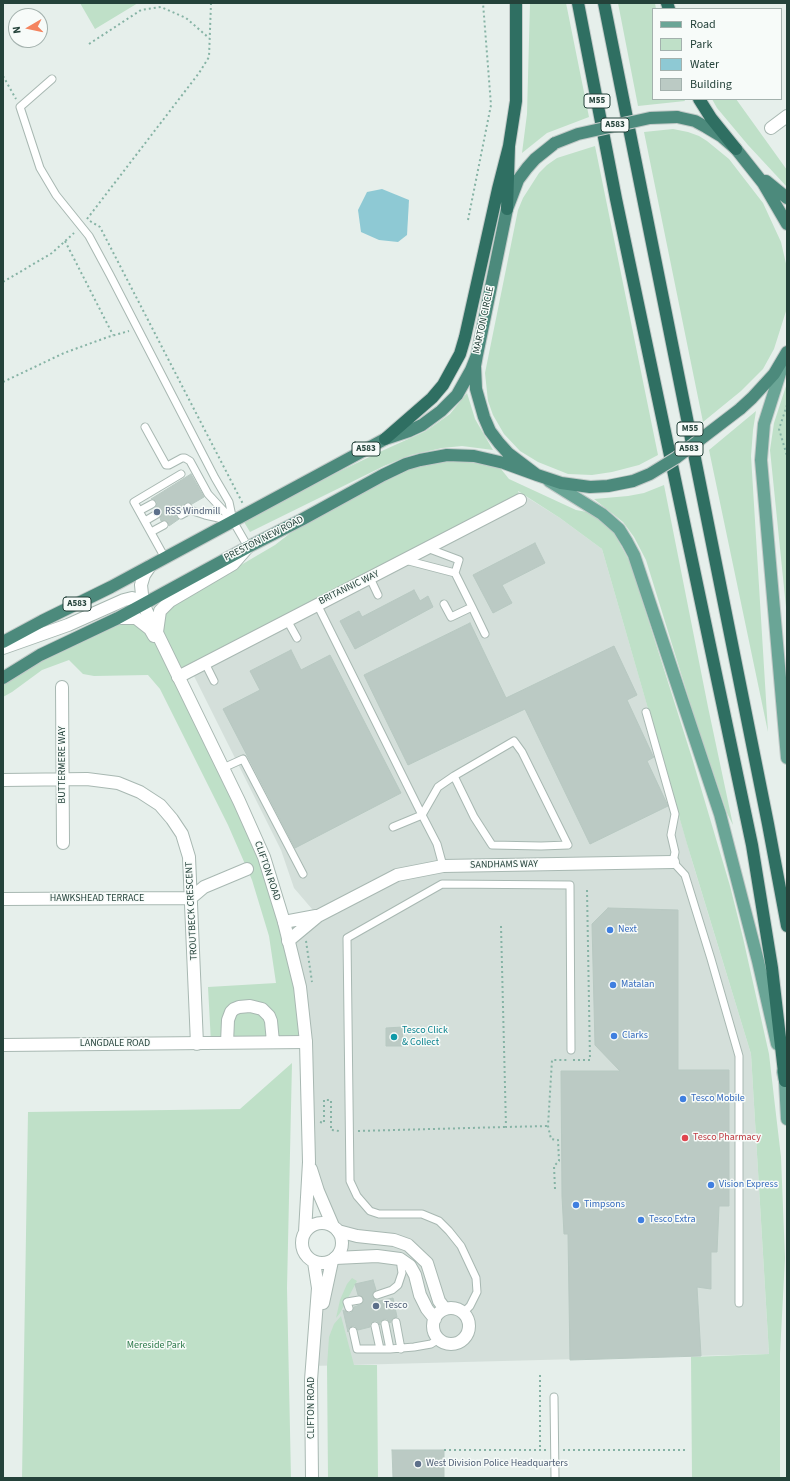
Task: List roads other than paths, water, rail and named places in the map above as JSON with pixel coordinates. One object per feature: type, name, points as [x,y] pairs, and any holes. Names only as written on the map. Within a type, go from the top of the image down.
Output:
[{"type":"highway","points":[[508,209],[510,146],[516,101],[516,3]]},
{"type":"highway","name":"M55","points":[[578,3],[618,207],[752,845],[772,968],[785,1080]]},
{"type":"highway","name":"M55","points":[[604,3],[787,926]]},
{"type":"highway","points":[[700,100],[711,118],[736,149]]},
{"type":"highway","name":"MARTON CIRCLE","points":[[787,224],[775,202],[736,149],[721,136],[695,121],[677,117],[650,118],[578,134],[555,143],[535,158],[518,180],[508,209],[475,366],[476,389],[484,417],[490,431],[508,453],[542,477],[561,483],[590,487],[608,486],[633,481],[650,474],[676,458],[740,409],[774,374],[787,352]]},
{"type":"highway","points":[[384,439],[432,398],[443,385],[460,354],[498,189],[510,146]]},
{"type":"highway","name":"A583","points":[[751,169],[787,198]]},
{"type":"highway","name":"A583","points":[[3,642],[248,514],[384,439],[409,432],[422,425],[441,412],[464,385],[477,355]]},
{"type":"highway","name":"PRESTON NEW ROAD","points":[[3,678],[40,655],[118,618],[248,547],[406,464],[420,460],[447,456],[474,456],[504,463],[542,477]]},
{"type":"main road","points":[[787,352],[764,424],[761,460],[787,758]]},
{"type":"main road","points":[[542,477],[610,520],[619,529],[634,556],[720,814],[758,961],[785,1080],[787,1119]]},
{"type":"street","points":[[770,128],[787,116]]},
{"type":"street","name":"BRITANNIC WAY","points":[[177,674],[205,663],[520,500]]},
{"type":"street","points":[[157,632],[160,611],[170,601],[233,564],[248,547]]},
{"type":"street","points":[[143,604],[141,585],[144,575],[150,566]]},
{"type":"street","name":"A583","points":[[3,648],[68,625],[124,600],[132,598],[139,600],[143,604]]},
{"type":"street","name":"CLIFTON ROAD","points":[[143,604],[239,801],[264,857],[284,922],[300,987],[306,1042],[309,1162],[303,1249],[309,1258],[314,1262],[318,1288],[311,1380],[312,1478]]},
{"type":"street","points":[[118,618],[136,618],[150,629],[167,665],[177,674]]},
{"type":"street","name":"BUTTERMERE WAY","points":[[62,687],[63,843]]},
{"type":"street","name":"TROUTBECK CRESCENT","points":[[3,780],[87,779],[118,784],[140,792],[160,805],[172,819],[182,834],[189,857],[192,898],[197,1044]]},
{"type":"street","name":"SANDHAMS WAY","points":[[288,941],[318,916],[396,875],[442,866],[673,862]]},
{"type":"street","points":[[192,898],[204,887],[248,869]]},
{"type":"street","name":"HAWKSHEAD TERRACE","points":[[3,899],[192,898]]},
{"type":"street","name":"SANDHAMS WAY","points":[[284,922],[318,916]]},
{"type":"street","points":[[227,1043],[228,1020],[231,1012],[239,1007],[250,1006],[262,1009],[269,1016],[271,1021],[273,1042]]},
{"type":"street","name":"LANGDALE ROAD","points":[[3,1045],[306,1042]]},
{"type":"street","name":"CLIFTON ROAD","points":[[309,1162],[318,1191],[341,1237],[342,1246],[334,1260],[314,1338]]},
{"type":"street","points":[[305,1232],[315,1224],[321,1223],[357,1236],[394,1240],[408,1246],[426,1263],[439,1301],[445,1309]]},
{"type":"street","points":[[314,1262],[320,1263],[334,1260],[377,1256],[400,1259],[410,1266],[415,1275],[420,1295],[427,1309],[435,1319]]},
{"type":"street","points":[[455,1308],[463,1313],[468,1320],[468,1332],[459,1342],[451,1344],[439,1339],[435,1334],[433,1325],[435,1319],[440,1312],[445,1309],[455,1308]]},
{"type":"lane","points":[[52,79],[20,107],[40,168],[56,195],[89,236],[215,478],[229,502],[233,521]]},
{"type":"lane","points":[[145,427],[164,463],[169,466],[182,458],[190,461],[208,494],[233,521],[248,547]]},
{"type":"lane","points":[[165,558],[134,502],[174,482],[181,474]]},
{"type":"lane","points":[[140,511],[152,504]]},
{"type":"lane","points":[[181,515],[189,508],[205,515],[233,521]]},
{"type":"lane","points":[[145,521],[157,514]]},
{"type":"lane","points":[[151,532],[164,525]]},
{"type":"lane","points":[[427,548],[459,560],[455,573],[485,634]]},
{"type":"lane","points":[[405,559],[455,573]]},
{"type":"lane","points":[[370,578],[378,595]]},
{"type":"lane","points":[[317,604],[437,844],[442,866]]},
{"type":"lane","points":[[444,604],[451,617],[472,607]]},
{"type":"lane","points":[[288,620],[296,638]]},
{"type":"lane","points":[[205,663],[214,681]]},
{"type":"lane","points":[[646,712],[675,814],[671,835],[675,852],[673,862],[685,875],[739,1056],[739,1303]]},
{"type":"lane","points":[[393,827],[422,815],[438,787],[454,776],[514,741],[522,752],[568,845],[492,845],[474,817],[454,776]]},
{"type":"lane","points":[[223,768],[243,759],[302,874]]},
{"type":"lane","points":[[463,1313],[470,1306],[477,1292],[476,1278],[462,1246],[439,1221],[422,1214],[378,1214],[370,1211],[357,1196],[350,1181],[346,938],[442,884],[570,885],[571,1050]]},
{"type":"lane","points":[[379,1297],[390,1295],[398,1285],[402,1272],[400,1259]]},
{"type":"lane","points":[[349,1308],[348,1302],[359,1300]]},
{"type":"lane","points":[[396,1322],[402,1349]]},
{"type":"lane","points":[[385,1324],[390,1349]]},
{"type":"lane","points":[[375,1326],[380,1349]]},
{"type":"lane","points":[[353,1331],[357,1349],[402,1349],[431,1344],[439,1339]]},
{"type":"lane","points":[[554,1397],[555,1478]]},
{"type":"water","points":[[382,189],[409,200],[407,235],[398,242],[379,240],[361,232],[358,210],[367,192]]},
{"type":"place","name":"RSS Windmill","points":[[157,512]]},
{"type":"place","name":"Next","points":[[610,930]]},
{"type":"place","name":"Matalan","points":[[613,985]]},
{"type":"place","name":"Clarks","points":[[614,1036]]},
{"type":"place","name":"Tesco Click & Collect","points":[[394,1037]]},
{"type":"place","name":"Tesco Mobile","points":[[683,1099]]},
{"type":"place","name":"Tesco Pharmacy","points":[[685,1138]]},
{"type":"place","name":"Vision Express","points":[[711,1185]]},
{"type":"place","name":"Timpsons","points":[[576,1205]]},
{"type":"place","name":"Tesco Extra","points":[[641,1220]]},
{"type":"place","name":"Tesco","points":[[376,1306]]},
{"type":"place","name":"West Division Police Headquarters","points":[[418,1464]]},
{"type":"park label","name":"Mereside Park","points":[[156,1346]]}]
